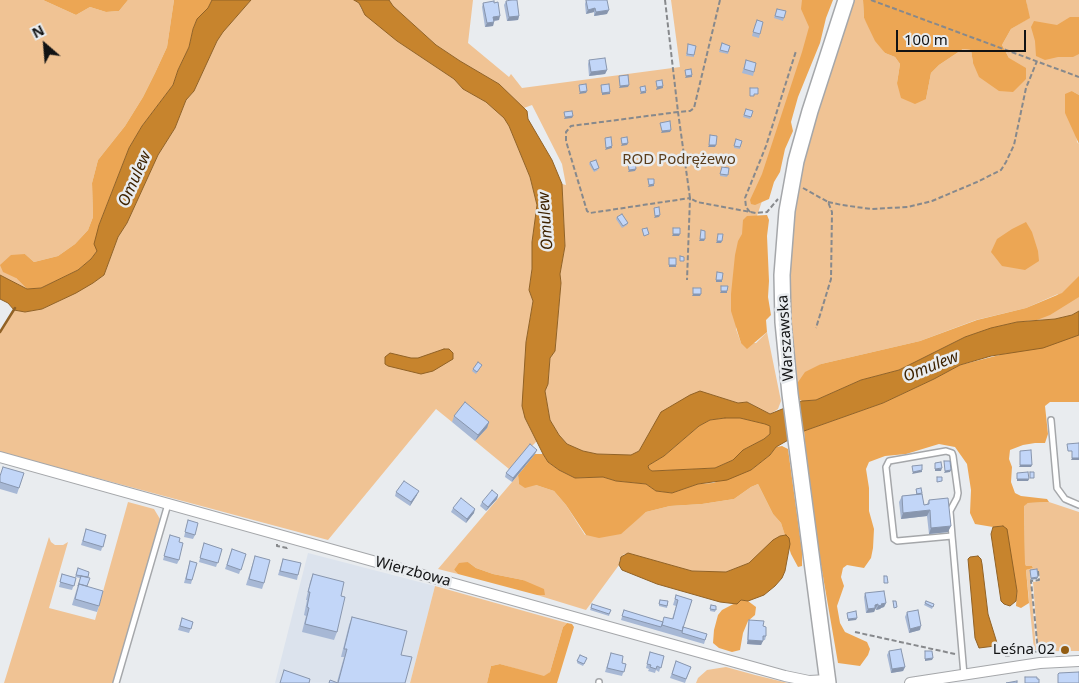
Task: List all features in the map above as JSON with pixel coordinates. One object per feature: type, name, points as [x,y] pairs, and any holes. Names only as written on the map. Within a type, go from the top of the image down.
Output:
[{"type":"main road","name":"Warszawska","points":[[828,681],[790,394],[784,339],[782,290],[784,244],[791,188],[810,111],[846,0]]},
{"type":"street","name":"Wierzbowa","points":[[0,457],[785,676],[809,681],[828,681]]},
{"type":"street","points":[[910,683],[1040,663],[1079,661]]},
{"type":"lane","points":[[1051,420],[1057,488],[1066,499],[1079,505]]},
{"type":"lane","points":[[952,536],[897,541],[894,539],[886,466],[889,461],[946,451],[952,453],[958,493],[950,511],[964,674]]},
{"type":"lane","points":[[116,683],[168,504]]},
{"type":"path","points":[[665,0],[690,198],[687,280]]},
{"type":"path","points":[[720,0],[694,108],[690,111],[571,126],[566,132],[566,140],[587,211],[590,213],[690,198],[697,202],[750,212],[767,212],[778,198],[791,188],[828,202],[871,209],[908,207],[932,201],[1000,170],[1014,145],[1026,88],[1037,61]]},
{"type":"path","points":[[871,0],[1079,77]]},
{"type":"path","points":[[750,212],[746,207],[745,198],[766,146],[796,51]]},
{"type":"path","points":[[816,328],[831,278],[832,212],[828,202]]},
{"type":"path","points":[[1038,571],[1039,580],[1032,581],[1038,651]]},
{"type":"path","points":[[855,632],[962,654]]},
{"type":"shaded area","points":[[43,0],[128,0],[119,11],[106,12],[90,7],[76,15]]},
{"type":"shaded area","points":[[174,0],[212,0],[208,8],[197,19],[189,47],[173,85],[142,126],[129,148],[99,225],[97,251],[78,270],[41,288],[27,289],[16,278],[3,272],[0,265],[11,255],[25,254],[34,262],[58,256],[75,244],[88,230],[93,217],[92,183],[98,160],[125,126],[155,73],[167,47]]},
{"type":"shaded area","points":[[802,0],[833,0],[820,43],[798,97],[791,122],[793,131],[785,149],[780,172],[774,182],[769,199],[755,205],[751,204],[750,200],[762,174],[809,27],[801,9]]},
{"type":"shaded area","points":[[863,0],[1026,0],[1030,18],[1011,29],[1002,45],[1009,58],[1026,68],[1026,79],[1013,92],[999,91],[979,77],[973,63],[971,50],[963,49],[939,65],[931,73],[926,99],[915,104],[901,98],[897,83],[900,64],[895,57],[885,53],[875,41],[864,18]]},
{"type":"shaded area","points":[[1070,17],[1079,17],[1079,54],[1073,57],[1058,57],[1045,60],[1036,56],[1035,41],[1031,27],[1034,21],[1057,25]]},
{"type":"shaded area","points":[[1072,91],[1079,95],[1079,144],[1065,113],[1065,94]]},
{"type":"shaded area","points":[[767,215],[769,220],[767,236],[768,297],[771,315],[766,320],[767,332],[747,349],[741,343],[731,311],[735,255],[738,241],[742,234],[743,220],[747,216]]},
{"type":"shaded area","points":[[1026,222],[1032,232],[1039,261],[1025,270],[1002,266],[991,252],[997,239]]},
{"type":"shaded area","points":[[1079,276],[1079,297],[1050,315],[1037,320],[1017,322],[992,328],[965,337],[899,370],[861,380],[816,400],[802,401],[797,399],[796,385],[805,372],[821,364],[920,341],[977,320],[1026,308],[1062,293]]},
{"type":"shaded area","points":[[1079,335],[1079,402],[1050,402],[1045,406],[1048,434],[1045,443],[1023,445],[1010,450],[1011,482],[1015,493],[1021,496],[1047,499],[1049,502],[1028,503],[1024,506],[1025,563],[1026,566],[1032,566],[1033,568],[1026,570],[1029,603],[1021,608],[1016,606],[1017,591],[1003,526],[993,527],[975,524],[970,513],[971,490],[967,464],[955,447],[939,444],[906,454],[885,456],[869,462],[866,469],[869,488],[869,511],[874,529],[871,558],[864,568],[847,565],[843,568],[841,577],[844,586],[837,606],[840,623],[845,632],[867,642],[870,649],[860,666],[838,663],[811,507],[804,431],[883,403],[960,365]]},
{"type":"shaded area","points":[[740,418],[766,424],[770,426],[770,434],[743,450],[733,460],[715,468],[652,471],[649,469],[649,465],[664,456],[699,426],[710,420]]},
{"type":"shaded area","points":[[782,446],[788,449],[802,551],[802,566],[798,567],[791,554],[781,523],[773,514],[758,484],[734,499],[670,506],[646,512],[621,534],[599,538],[586,535],[554,491],[536,485],[525,488],[519,484],[518,475],[535,454],[543,454],[548,462],[575,478],[603,477],[616,481],[646,484],[656,491],[672,493],[698,484],[713,483],[751,470],[770,455],[776,447]]},
{"type":"shaded area","points":[[308,553],[435,586],[410,683],[275,683]]},
{"type":"shaded area","points":[[468,562],[476,568],[493,574],[523,580],[544,589],[545,595],[537,595],[458,574],[454,570],[459,563]]},
{"type":"shaded area","points":[[741,600],[748,601],[756,607],[755,615],[748,621],[743,633],[740,650],[732,652],[719,648],[713,643],[718,615],[722,610]]},
{"type":"shaded area","points":[[567,623],[572,624],[574,627],[557,683],[487,683],[491,666],[500,664],[544,676],[550,672],[563,627]]},
{"type":"green space","points":[[0,0],[43,0],[76,15],[90,7],[106,12],[119,11],[128,0],[174,0],[167,47],[155,73],[125,126],[98,160],[92,183],[93,217],[88,230],[75,244],[58,256],[34,262],[25,254],[16,278],[27,289],[0,275]]},
{"type":"green space","points":[[251,0],[354,0],[359,3],[361,9],[372,20],[389,32],[397,41],[454,79],[463,89],[486,102],[505,118],[530,177],[537,205],[532,242],[532,269],[529,290],[533,301],[526,342],[525,418],[537,441],[509,469],[475,441],[487,428],[463,408],[452,422],[436,409],[328,540],[0,452],[0,332],[14,310],[25,312],[42,309],[93,283],[104,275],[118,237],[127,223],[158,155],[175,128],[186,100],[194,91],[217,41]]},
{"type":"green space","name":"ROD Podrężewo","points":[[389,0],[473,0],[468,43],[509,77],[511,74],[522,88],[680,67],[671,0],[829,0],[745,252],[736,329],[741,343],[756,343],[767,332],[781,401],[778,409],[770,414],[748,402],[738,403],[710,394],[669,407],[652,428],[639,451],[632,455],[597,454],[583,451],[567,444],[550,420],[545,391],[548,384],[550,358],[555,350],[561,283],[560,274],[565,246],[562,184],[566,185],[562,164],[532,105],[522,108],[499,84],[436,45],[393,6]]},
{"type":"green space","points":[[855,0],[863,0],[864,18],[885,53],[895,57],[900,64],[897,83],[926,99],[931,73],[939,65],[963,49],[971,50],[973,63],[1009,58],[1002,45],[1011,29],[1029,18],[1026,0],[1079,0],[1079,95],[1072,91],[1077,142],[1079,144],[1079,311],[1072,315],[1055,319],[1037,320],[1058,294],[1026,308],[976,320],[920,341],[821,364],[796,385],[790,322],[791,240],[795,204],[814,117],[852,3]]},
{"type":"green space","points":[[518,475],[519,484],[536,485],[554,491],[566,505],[585,535],[633,522],[646,512],[670,506],[734,499],[758,484],[773,514],[781,523],[785,535],[780,536],[749,563],[726,572],[692,571],[631,554],[624,554],[619,561],[619,565],[586,610],[537,595],[545,595],[523,580],[493,574],[476,568],[468,562],[454,570],[458,574],[438,569]]},
{"type":"green space","points":[[128,502],[154,509],[160,519],[115,683],[4,683],[49,537],[55,545],[63,545],[68,542],[49,608],[95,620]]},
{"type":"green space","points":[[1049,502],[1079,512],[1079,651],[1069,651],[1069,646],[1060,647],[1060,651],[1041,652],[1038,649],[1033,582],[1040,581],[1039,571],[1030,572],[1036,650],[1034,650],[1026,570],[1033,568],[1032,566],[1026,566],[1025,563],[1024,505],[1028,503]]},
{"type":"green space","points":[[435,586],[567,623],[563,627],[550,672],[544,677],[500,664],[491,666],[487,683],[410,683]]},
{"type":"green space","points":[[726,667],[788,683],[696,683],[698,678],[707,670]]},
{"type":"water","name":"Omulew","points":[[212,0],[251,0],[217,41],[194,91],[186,100],[175,128],[158,155],[127,223],[118,237],[104,275],[76,293],[42,309],[25,312],[14,310],[8,303],[0,299],[0,275],[27,289],[41,288],[78,270],[97,251],[94,244],[99,225],[129,148],[142,126],[173,85],[189,47],[197,19],[208,8]]},
{"type":"water","name":"Omulew","points":[[354,0],[389,0],[393,6],[436,45],[499,84],[527,111],[528,119],[552,160],[562,184],[565,246],[560,274],[561,283],[555,351],[550,358],[548,384],[545,391],[550,420],[567,444],[583,451],[597,454],[631,455],[639,451],[661,412],[700,391],[738,403],[747,402],[770,414],[802,401],[816,400],[861,380],[899,370],[965,337],[1017,322],[1055,319],[1072,315],[1079,311],[1079,335],[1043,348],[991,356],[960,365],[883,403],[804,431],[776,447],[770,455],[751,470],[727,480],[698,484],[672,493],[656,491],[646,484],[616,481],[603,477],[575,478],[548,462],[525,418],[522,406],[526,342],[533,301],[529,290],[532,269],[532,242],[537,205],[530,177],[509,126],[504,118],[486,102],[463,89],[454,79],[397,41],[365,15],[359,3]],"holes":[[[740,418],[770,426],[770,434],[743,450],[733,460],[715,468],[652,471],[649,469],[649,465],[664,456],[699,426],[710,420]]]},
{"type":"water","points":[[449,349],[453,353],[453,359],[433,371],[421,374],[385,364],[385,357],[390,353],[418,358]]},
{"type":"water","points":[[1003,526],[1007,529],[1017,591],[1016,601],[1010,606],[1001,601],[991,534],[993,527]]},
{"type":"water","points":[[786,535],[789,538],[790,544],[782,578],[764,595],[748,601],[741,600],[737,604],[720,602],[657,584],[622,570],[619,565],[621,557],[628,553],[692,571],[726,572],[749,563],[773,540]]},
{"type":"water","points":[[978,556],[982,564],[988,614],[997,643],[995,646],[979,648],[975,638],[968,559]]},
{"type":"building","points":[[517,0],[519,16],[509,17],[506,1]]},
{"type":"building","points":[[586,0],[607,0],[609,10],[596,12],[595,8],[588,10]]},
{"type":"building","points":[[494,1],[494,3],[498,2],[500,16],[493,17],[494,22],[487,23],[483,3]]},
{"type":"building","points":[[777,9],[786,11],[784,18],[775,16]]},
{"type":"building","points":[[757,20],[763,22],[760,34],[753,32]]},
{"type":"building","points":[[722,43],[730,46],[728,52],[720,50]]},
{"type":"building","points":[[688,44],[696,46],[694,55],[687,54]]},
{"type":"building","points":[[605,58],[607,70],[591,72],[589,60]]},
{"type":"building","points":[[746,60],[756,63],[754,72],[744,69]]},
{"type":"building","points":[[691,69],[692,75],[686,76],[685,70]]},
{"type":"building","points":[[628,75],[629,85],[620,86],[619,76]]},
{"type":"building","points":[[662,80],[663,86],[657,87],[656,81]]},
{"type":"building","points":[[586,84],[587,91],[580,92],[579,85]]},
{"type":"building","points":[[609,84],[610,92],[602,93],[601,85]]},
{"type":"building","points":[[645,86],[646,91],[641,92],[640,87]]},
{"type":"building","points":[[750,88],[758,88],[758,94],[750,96]]},
{"type":"building","points":[[746,109],[753,111],[751,117],[744,115]]},
{"type":"building","points":[[572,111],[573,116],[565,117],[564,112]]},
{"type":"building","points":[[670,121],[671,130],[662,131],[660,123]]},
{"type":"building","points":[[710,135],[717,136],[716,145],[709,145]]},
{"type":"building","points":[[611,137],[612,146],[606,148],[605,138]]},
{"type":"building","points":[[627,137],[628,143],[622,144],[621,138]]},
{"type":"building","points":[[736,139],[742,141],[740,147],[734,146]]},
{"type":"building","points":[[596,160],[599,168],[594,170],[590,162]]},
{"type":"building","points":[[635,162],[636,169],[629,170],[628,163]]},
{"type":"building","points":[[722,167],[729,168],[728,175],[720,174]]},
{"type":"building","points":[[648,179],[654,179],[654,184],[649,185]]},
{"type":"building","points":[[659,207],[660,215],[655,216],[654,208]]},
{"type":"building","points":[[622,214],[628,223],[623,226],[617,217]]},
{"type":"building","points":[[647,228],[649,234],[644,236],[642,229]]},
{"type":"building","points":[[673,228],[680,228],[680,234],[673,234]]},
{"type":"building","points":[[701,230],[705,231],[705,239],[700,239]]},
{"type":"building","points":[[718,234],[723,234],[722,241],[717,241]]},
{"type":"building","points":[[680,256],[684,257],[684,261],[680,261]]},
{"type":"building","points":[[669,258],[676,258],[676,265],[669,265]]},
{"type":"building","points":[[717,272],[723,273],[722,280],[716,280]]},
{"type":"building","points":[[721,286],[728,286],[727,291],[721,291]]},
{"type":"building","points":[[693,288],[701,288],[701,294],[693,294]]},
{"type":"building","points":[[478,362],[482,365],[477,372],[473,369]]},
{"type":"building","points":[[465,402],[489,422],[478,435],[454,416]]},
{"type":"building","points":[[1079,443],[1079,458],[1072,458],[1072,451],[1068,451],[1067,444]]},
{"type":"building","points":[[530,444],[537,450],[513,478],[506,473]]},
{"type":"building","points":[[1031,450],[1032,465],[1020,465],[1020,451]]},
{"type":"building","points":[[944,461],[950,461],[951,470],[945,471]]},
{"type":"building","points":[[941,462],[942,468],[935,469],[935,463]]},
{"type":"building","points":[[922,465],[922,470],[913,472],[912,466]]},
{"type":"building","points":[[3,467],[24,473],[19,488],[0,482]]},
{"type":"building","points":[[1028,472],[1029,479],[1017,479],[1017,473]]},
{"type":"building","points":[[1030,472],[1034,472],[1034,478],[1030,478]]},
{"type":"building","points":[[937,477],[942,477],[942,481],[937,482]]},
{"type":"building","points":[[404,481],[419,491],[411,502],[396,492]]},
{"type":"building","points":[[921,488],[922,493],[917,494],[916,489]]},
{"type":"building","points":[[492,490],[498,495],[488,507],[482,502]]},
{"type":"building","points":[[922,494],[924,505],[929,504],[929,500],[948,498],[951,526],[931,528],[930,510],[903,513],[902,496]]},
{"type":"building","points":[[461,498],[475,509],[467,519],[453,508]]},
{"type":"building","points":[[188,520],[198,523],[195,535],[185,532]]},
{"type":"building","points":[[86,529],[106,535],[103,547],[83,541]]},
{"type":"building","points":[[170,535],[180,538],[179,542],[183,543],[179,560],[164,556]]},
{"type":"building","points":[[204,543],[222,549],[218,563],[200,558]]},
{"type":"building","points":[[232,549],[246,554],[241,570],[227,565]]},
{"type":"building","points":[[255,556],[270,560],[264,583],[249,579]]},
{"type":"building","points":[[283,559],[301,563],[298,575],[280,571]]},
{"type":"building","points":[[190,561],[197,563],[192,580],[186,579]]},
{"type":"building","points":[[78,568],[89,572],[88,577],[76,575]]},
{"type":"building","points":[[1037,569],[1038,577],[1031,578],[1030,570]]},
{"type":"building","points":[[62,574],[76,578],[74,586],[60,582]]},
{"type":"building","points":[[313,574],[344,582],[341,596],[345,597],[337,632],[305,624],[309,608],[307,607],[310,592],[308,592]]},
{"type":"building","points":[[81,576],[90,578],[87,586],[79,584],[78,586]]},
{"type":"building","points":[[884,576],[887,576],[888,583],[884,583]]},
{"type":"building","points":[[79,584],[103,591],[99,606],[75,599]]},
{"type":"building","points":[[884,591],[886,603],[878,606],[878,604],[875,605],[875,608],[868,609],[865,593]]},
{"type":"building","points":[[676,595],[692,600],[682,631],[662,625],[664,617],[673,619],[678,600],[675,599]]},
{"type":"building","points":[[660,600],[668,601],[667,606],[659,604]]},
{"type":"building","points":[[893,601],[896,601],[897,607],[894,608]]},
{"type":"building","points":[[926,601],[934,604],[933,607],[925,603]]},
{"type":"building","points":[[592,604],[611,610],[609,614],[591,608]]},
{"type":"building","points":[[711,605],[716,606],[716,610],[710,609]]},
{"type":"building","points":[[624,610],[663,622],[661,627],[622,616]]},
{"type":"building","points":[[918,610],[921,626],[910,629],[907,612]]},
{"type":"building","points":[[856,611],[857,618],[848,619],[847,613]]},
{"type":"building","points":[[352,617],[407,631],[401,655],[412,657],[405,683],[338,683],[347,649],[344,649]]},
{"type":"building","points":[[182,618],[193,622],[191,629],[180,626]]},
{"type":"building","points":[[749,620],[764,621],[763,626],[766,627],[766,636],[763,636],[763,641],[748,640]]},
{"type":"building","points":[[683,627],[707,634],[705,640],[682,633]]},
{"type":"building","points":[[901,649],[905,667],[892,669],[889,651]]},
{"type":"building","points":[[925,651],[932,651],[933,658],[925,659]]},
{"type":"building","points":[[650,652],[664,656],[661,668],[657,666],[656,669],[647,664]]},
{"type":"building","points":[[611,653],[623,656],[622,663],[626,664],[624,672],[607,668]]},
{"type":"building","points":[[580,655],[587,658],[584,664],[577,661]]},
{"type":"building","points":[[676,661],[691,667],[686,679],[672,674]]},
{"type":"building","points":[[284,670],[310,679],[309,683],[280,683]]},
{"type":"building","points":[[1079,672],[1079,683],[1058,683],[1059,673]]},
{"type":"building","points":[[1025,677],[1037,677],[1039,683],[1025,683]]},
{"type":"waterway","points":[[0,332],[15,308]]},
{"type":"place","name":"Leśna 02","points":[[1065,650]]}]
